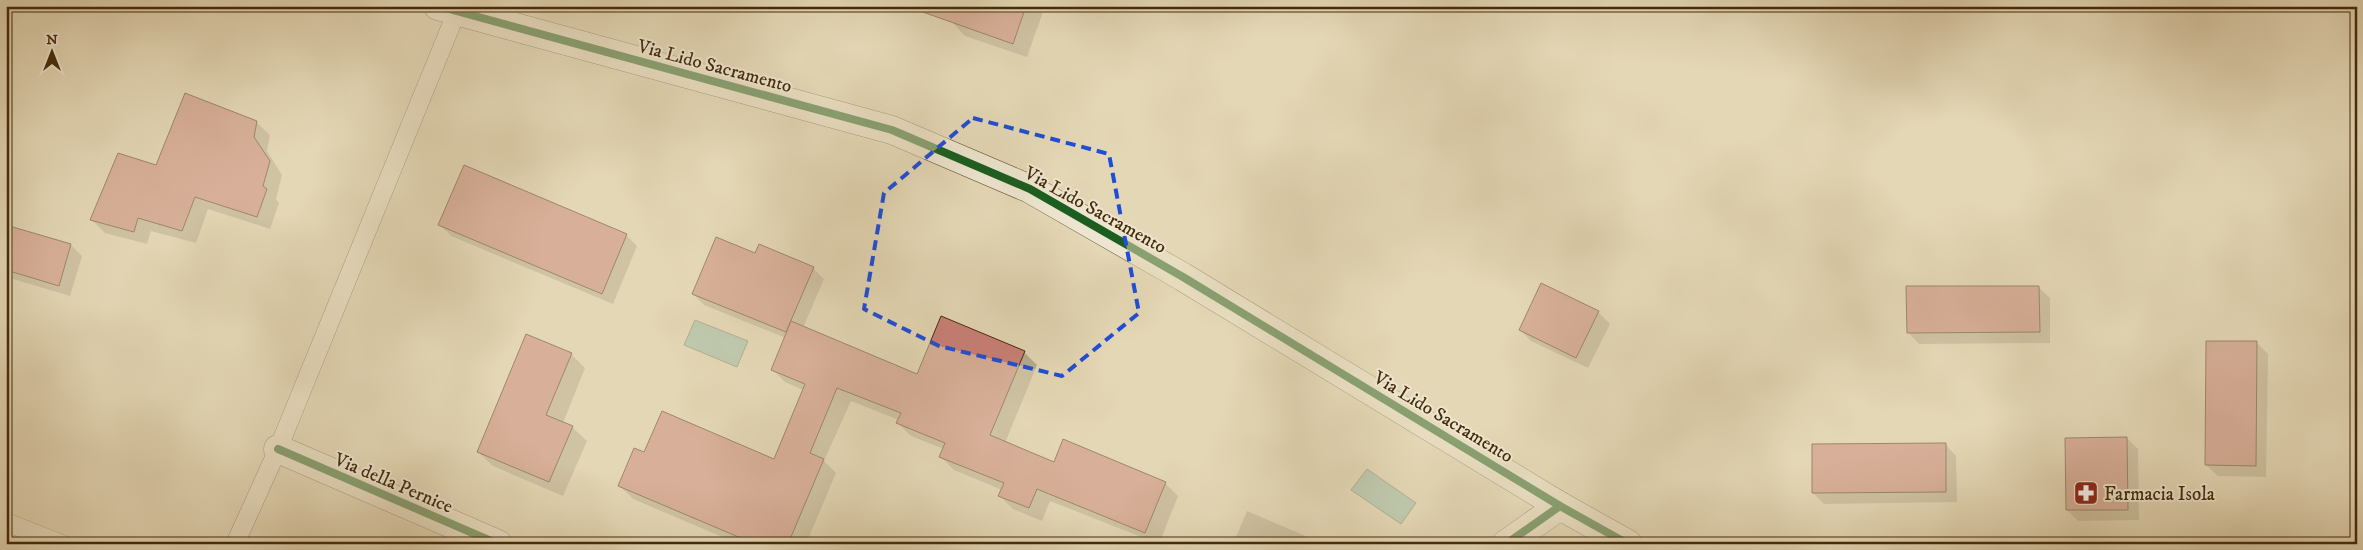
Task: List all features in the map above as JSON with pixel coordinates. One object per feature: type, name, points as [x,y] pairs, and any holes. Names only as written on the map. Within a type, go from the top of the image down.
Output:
[{"type":"street","name":"Via Lido Sacramento","points":[[447,9],[892,130],[1030,189],[1183,277],[1560,506],[1628,544]]},
{"type":"street","name":"Via della Pernice","points":[[278,449],[498,544]]},
{"type":"street","points":[[1506,544],[1560,506]]},
{"type":"lane","points":[[235,544],[278,449],[447,9]]},
{"type":"lane","points":[[6,522],[62,544]]},
{"type":"highlighted area","points":[[973,118],[1109,154],[1139,313],[1062,376],[939,346],[864,309],[884,193]]},
{"type":"shaded area","points":[[695,320],[748,341],[737,367],[684,345]]},
{"type":"shaded area","points":[[1367,469],[1416,503],[1401,524],[1351,490]]},
{"type":"building","points":[[921,6],[1026,6],[1013,44],[920,11]]},
{"type":"building","points":[[185,93],[257,121],[254,137],[270,161],[263,186],[267,189],[257,217],[195,197],[182,231],[138,218],[134,232],[90,220],[118,153],[156,165]]},
{"type":"building","points":[[464,165],[627,234],[602,294],[438,225]]},
{"type":"building","points":[[6,225],[71,244],[59,286],[6,270]]},
{"type":"building","points":[[716,237],[755,253],[759,244],[814,267],[786,332],[692,294]]},
{"type":"building","points":[[1541,283],[1599,311],[1576,358],[1519,330]]},
{"type":"building","points":[[1906,286],[2039,286],[2040,332],[1907,333]]},
{"type":"building","points":[[941,316],[1025,351],[990,435],[1054,462],[1063,439],[1166,482],[1145,533],[1037,489],[1029,508],[998,496],[1004,483],[939,457],[945,443],[896,423],[901,413],[837,388],[810,453],[824,459],[788,544],[755,544],[618,486],[634,448],[644,452],[662,411],[774,459],[805,384],[771,370],[791,321],[917,374]]},
{"type":"building","points":[[526,334],[572,353],[546,415],[573,426],[549,482],[477,452]]},
{"type":"building","points":[[2206,341],[2257,341],[2256,466],[2205,465]]},
{"type":"building","points":[[2127,437],[2128,510],[2066,510],[2065,438]]},
{"type":"building","points":[[1946,443],[1946,492],[1812,493],[1812,444]]},
{"type":"cycle path","points":[[438,6],[892,130],[1030,189],[1183,277],[1560,506],[1628,544]]},
{"type":"cycle path","points":[[278,449],[498,544]]},
{"type":"cycle path","points":[[1506,544],[1560,506]]},
{"type":"place","name":"Farmacia Isola","points":[[2086,493]]}]
